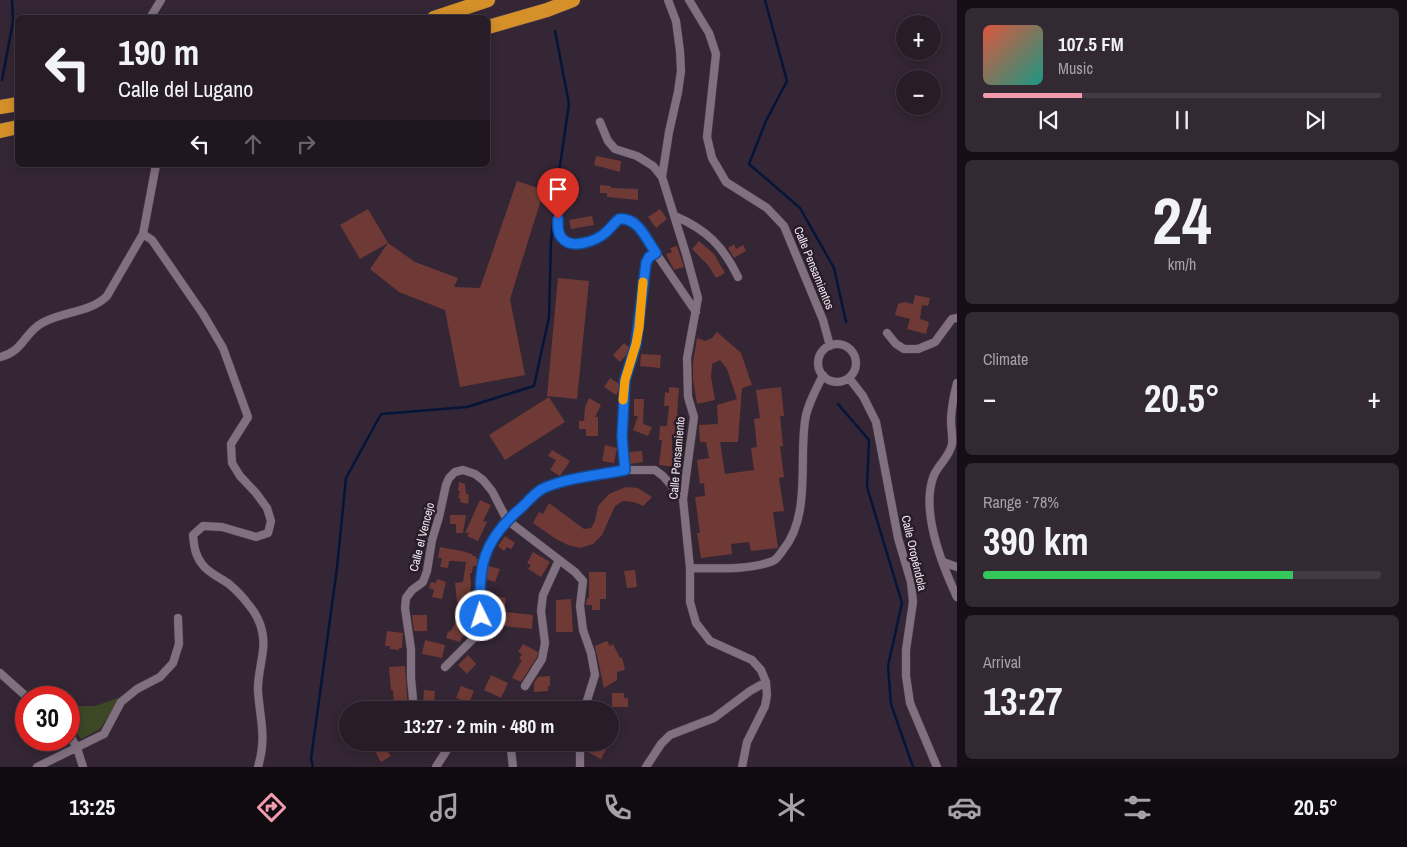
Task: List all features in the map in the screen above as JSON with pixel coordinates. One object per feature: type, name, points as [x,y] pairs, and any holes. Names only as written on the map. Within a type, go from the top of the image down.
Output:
[{"type":"highway","points":[[443,15],[488,0]]},
{"type":"highway","points":[[490,26],[547,10],[573,0]]},
{"type":"highway","points":[[0,107],[15,104]]},
{"type":"highway","points":[[0,131],[15,128]]},
{"type":"street","points":[[152,15],[161,0]]},
{"type":"street","name":"Calle Pensamiento","points":[[668,0],[676,21],[681,71],[668,132],[662,177],[698,298],[687,358],[688,397],[694,418],[688,448],[683,500],[690,568],[690,602],[696,623],[710,641],[752,660],[761,670],[766,682]]},
{"type":"street","name":"Calle Pensamientos","points":[[689,0],[710,33],[716,54],[707,137],[712,158],[726,182],[767,208],[784,226],[823,320],[830,346]]},
{"type":"street","points":[[600,122],[608,142],[615,149],[637,156],[652,166],[662,177]]},
{"type":"street","points":[[0,357],[10,355],[20,347],[32,331],[41,324],[100,303],[107,296],[143,234],[156,167]]},
{"type":"street","points":[[558,209],[558,232],[562,240],[570,244],[593,241],[604,234],[619,219],[626,218],[634,221],[696,312]]},
{"type":"street","points":[[675,216],[700,228],[712,238],[729,258],[738,277]]},
{"type":"street","points":[[143,234],[152,240],[203,314],[223,348],[248,418],[230,444],[232,463],[240,476],[262,500],[272,521],[268,533],[256,537],[222,527],[204,526],[193,535],[194,550],[202,566],[230,585],[248,603],[262,631],[263,648],[258,691],[264,727],[262,753],[258,767]]},
{"type":"street","points":[[625,470],[622,437],[625,380],[638,336],[646,263],[649,257],[656,253]]},
{"type":"street","points":[[887,333],[896,344],[904,349],[918,349],[935,342],[952,319],[957,318]]},
{"type":"street","points":[[843,345],[853,352],[856,365],[849,378],[837,382],[828,380],[823,375],[818,362],[820,355],[830,346],[843,345]]},
{"type":"street","points":[[690,568],[750,566],[775,560],[790,542],[802,494],[802,444],[805,419],[823,375]]},
{"type":"street","name":"Calle Oropéndola","points":[[849,378],[863,396],[876,422],[898,538],[911,582],[913,602],[906,650],[906,676],[910,703],[937,767]]},
{"type":"street","points":[[957,383],[951,420],[952,446],[934,475],[931,497],[932,530],[957,598]]},
{"type":"street","name":"Calle el Vencejo","points":[[413,701],[411,649],[405,608],[406,598],[412,590],[423,582],[427,571],[432,540],[449,478],[455,472],[464,470],[475,474],[492,491],[507,520]]},
{"type":"street","points":[[445,667],[475,637],[479,629],[482,563],[491,541],[507,520],[541,489],[573,480],[625,470],[655,470],[663,476],[683,500]]},
{"type":"street","points":[[507,520],[575,572],[583,581],[580,606],[583,630],[591,653],[595,675],[587,701]]},
{"type":"street","points":[[525,686],[542,659],[546,643],[541,611],[543,595],[559,560]]},
{"type":"street","points":[[943,562],[957,567]]},
{"type":"street","points":[[80,746],[104,734],[121,702],[137,689],[160,678],[173,663],[179,644],[178,618]]},
{"type":"street","points":[[0,673],[15,686]]},
{"type":"street","points":[[646,767],[661,744],[670,735],[714,718],[750,691],[766,682],[767,695],[765,706],[747,742],[742,767]]},
{"type":"street","points":[[37,767],[70,751]]},
{"type":"street","points":[[77,751],[83,767]]},
{"type":"street","points":[[436,767],[446,751]]},
{"type":"street","points":[[511,751],[513,767]]},
{"type":"street","points":[[580,751],[580,767]]},
{"type":"green space","points":[[121,697],[100,729],[81,739],[80,706],[95,706]]},
{"type":"building","points":[[596,156],[621,161],[620,172],[594,165]]},
{"type":"building","points":[[517,181],[544,190],[510,299],[525,375],[460,387],[445,310],[399,292],[370,269],[388,243],[415,262],[458,278],[454,287],[480,288]]},
{"type":"building","points":[[600,185],[611,186],[611,188],[638,189],[638,200],[607,197],[607,193],[600,193]]},
{"type":"building","points":[[368,209],[388,243],[360,259],[340,225]]},
{"type":"building","points":[[660,209],[667,219],[656,228],[648,217]]},
{"type":"building","points":[[592,216],[594,225],[571,229],[569,220]]},
{"type":"building","points":[[699,241],[714,254],[725,273],[716,278],[708,265],[692,249]]},
{"type":"building","points":[[734,244],[736,249],[743,245],[746,251],[734,258],[728,248]]},
{"type":"building","points":[[677,246],[684,267],[674,270],[666,254],[672,252],[670,248]]},
{"type":"building","points":[[558,278],[589,281],[577,399],[547,396]]},
{"type":"building","points":[[915,295],[930,298],[928,306],[922,305],[920,319],[929,322],[926,334],[907,329],[910,319],[895,315],[898,304],[905,302],[913,304]]},
{"type":"building","points":[[717,332],[741,353],[752,385],[742,388],[738,442],[720,442],[725,474],[754,470],[751,448],[757,447],[754,419],[760,418],[756,390],[781,387],[784,416],[780,416],[783,446],[780,446],[784,477],[779,478],[784,511],[773,512],[778,548],[751,551],[749,542],[731,544],[732,554],[701,558],[697,533],[700,533],[695,497],[705,496],[704,483],[700,484],[697,460],[709,458],[706,442],[700,442],[699,425],[718,424],[717,405],[737,399],[727,369],[720,360],[712,364],[711,377],[715,400],[697,404],[693,380],[693,362],[697,338],[705,341],[712,338]]},
{"type":"building","points":[[624,343],[630,348],[620,362],[613,355]]},
{"type":"building","points":[[641,354],[661,355],[660,368],[640,366]]},
{"type":"building","points":[[610,378],[619,384],[619,390],[616,395],[604,387]]},
{"type":"building","points":[[669,387],[679,388],[677,415],[682,415],[680,438],[672,437],[672,451],[678,452],[676,467],[659,465],[662,440],[659,440],[660,426],[667,426],[669,406],[664,406],[665,392],[669,393]]},
{"type":"building","points":[[549,397],[565,422],[505,460],[489,435]]},
{"type":"building","points":[[589,398],[601,405],[595,417],[598,417],[598,436],[586,436],[586,429],[579,429],[579,421],[584,421],[585,407]]},
{"type":"building","points":[[634,399],[644,399],[643,424],[652,427],[648,436],[633,430],[638,416],[634,416]]},
{"type":"building","points":[[605,445],[617,448],[614,463],[602,461]]},
{"type":"building","points":[[552,450],[570,461],[560,476],[550,470],[556,460],[548,456]]},
{"type":"building","points":[[642,451],[643,462],[630,464],[629,452]]},
{"type":"building","points":[[459,482],[465,484],[466,494],[469,495],[468,504],[460,502],[461,499],[458,498],[460,491],[458,491]]},
{"type":"building","points":[[626,487],[638,488],[652,497],[643,506],[634,502],[623,501],[615,506],[602,535],[593,544],[580,548],[568,545],[533,523],[539,512],[543,514],[549,503],[584,529],[591,528],[595,521],[598,506],[609,494]]},
{"type":"building","points":[[480,500],[491,505],[483,521],[487,522],[478,541],[467,536],[469,533],[465,533]]},
{"type":"building","points":[[450,515],[466,515],[463,533],[456,533],[456,524],[450,524]]},
{"type":"building","points":[[505,536],[515,543],[511,549],[507,547],[504,551],[498,546]]},
{"type":"building","points":[[440,547],[467,552],[473,554],[472,556],[476,556],[476,559],[478,559],[477,566],[473,566],[472,573],[470,573],[469,601],[457,602],[455,583],[463,582],[466,562],[453,561],[453,558],[452,561],[449,561],[448,568],[440,567],[442,558],[438,558]]},
{"type":"building","points":[[533,552],[550,562],[541,577],[528,569],[531,565],[527,563]]},
{"type":"building","points":[[488,566],[500,569],[495,582],[486,579]]},
{"type":"building","points":[[635,570],[637,587],[627,588],[624,571]]},
{"type":"building","points":[[589,572],[606,572],[606,599],[600,599],[600,610],[592,610],[592,605],[586,605],[587,598],[589,598]]},
{"type":"building","points":[[437,579],[446,582],[442,599],[432,597],[434,590],[429,588],[431,582],[436,583]]},
{"type":"building","points":[[489,595],[506,598],[504,612],[486,610]]},
{"type":"building","points":[[571,599],[573,632],[556,632],[556,600]]},
{"type":"building","points":[[506,612],[533,615],[532,629],[504,626]]},
{"type":"building","points":[[460,614],[473,619],[470,629],[468,628],[467,634],[464,633],[460,642],[446,638],[448,631],[450,632],[456,624]]},
{"type":"building","points":[[412,615],[427,615],[427,631],[414,631]]},
{"type":"building","points":[[387,631],[403,633],[402,648],[399,648],[399,650],[390,649],[390,646],[385,646]]},
{"type":"building","points":[[425,640],[445,645],[442,658],[422,654]]},
{"type":"building","points":[[607,641],[610,646],[613,644],[620,658],[622,657],[625,670],[617,672],[617,680],[604,688],[595,646]]},
{"type":"building","points":[[523,644],[538,652],[537,657],[521,682],[512,678],[522,660],[519,659],[522,654],[518,652]]},
{"type":"building","points":[[468,655],[476,664],[467,674],[458,665]]},
{"type":"building","points":[[405,666],[407,701],[394,701],[389,667]]},
{"type":"building","points":[[491,675],[508,683],[501,698],[484,690]]},
{"type":"building","points":[[550,676],[548,691],[534,692],[534,683],[538,677]]},
{"type":"building","points":[[461,686],[474,691],[470,701],[456,698]]},
{"type":"building","points":[[424,690],[435,691],[434,701],[423,701]]},
{"type":"building","points":[[612,693],[624,693],[624,698],[628,698],[628,707],[619,707],[619,701],[612,701]]},
{"type":"building","points":[[375,751],[387,751],[391,756],[381,762]]},
{"type":"building","points":[[588,751],[605,751],[601,759]]},
{"type":"waterway","points":[[2,80],[13,22],[12,0]]},
{"type":"waterway","points":[[765,0],[787,81],[766,121],[749,164],[800,208],[834,268],[846,322]]},
{"type":"waterway","points":[[313,767],[311,759],[337,568],[346,478],[381,414],[467,407],[534,386],[549,317],[551,241],[569,104],[555,31]]},
{"type":"waterway","points":[[838,404],[869,440],[867,487],[902,603],[888,666],[891,704],[913,767]]},
{"type":"slow traffic","points":[[623,400],[625,380],[639,328],[643,282]]},
{"type":"route","points":[[481,616],[480,579],[482,563],[491,541],[507,520],[541,489],[573,480],[625,470],[622,437],[625,380],[639,328],[646,263],[649,257],[656,253],[634,221],[626,218],[619,219],[604,234],[593,241],[580,244],[570,244],[562,240],[558,232],[558,219]]}]
